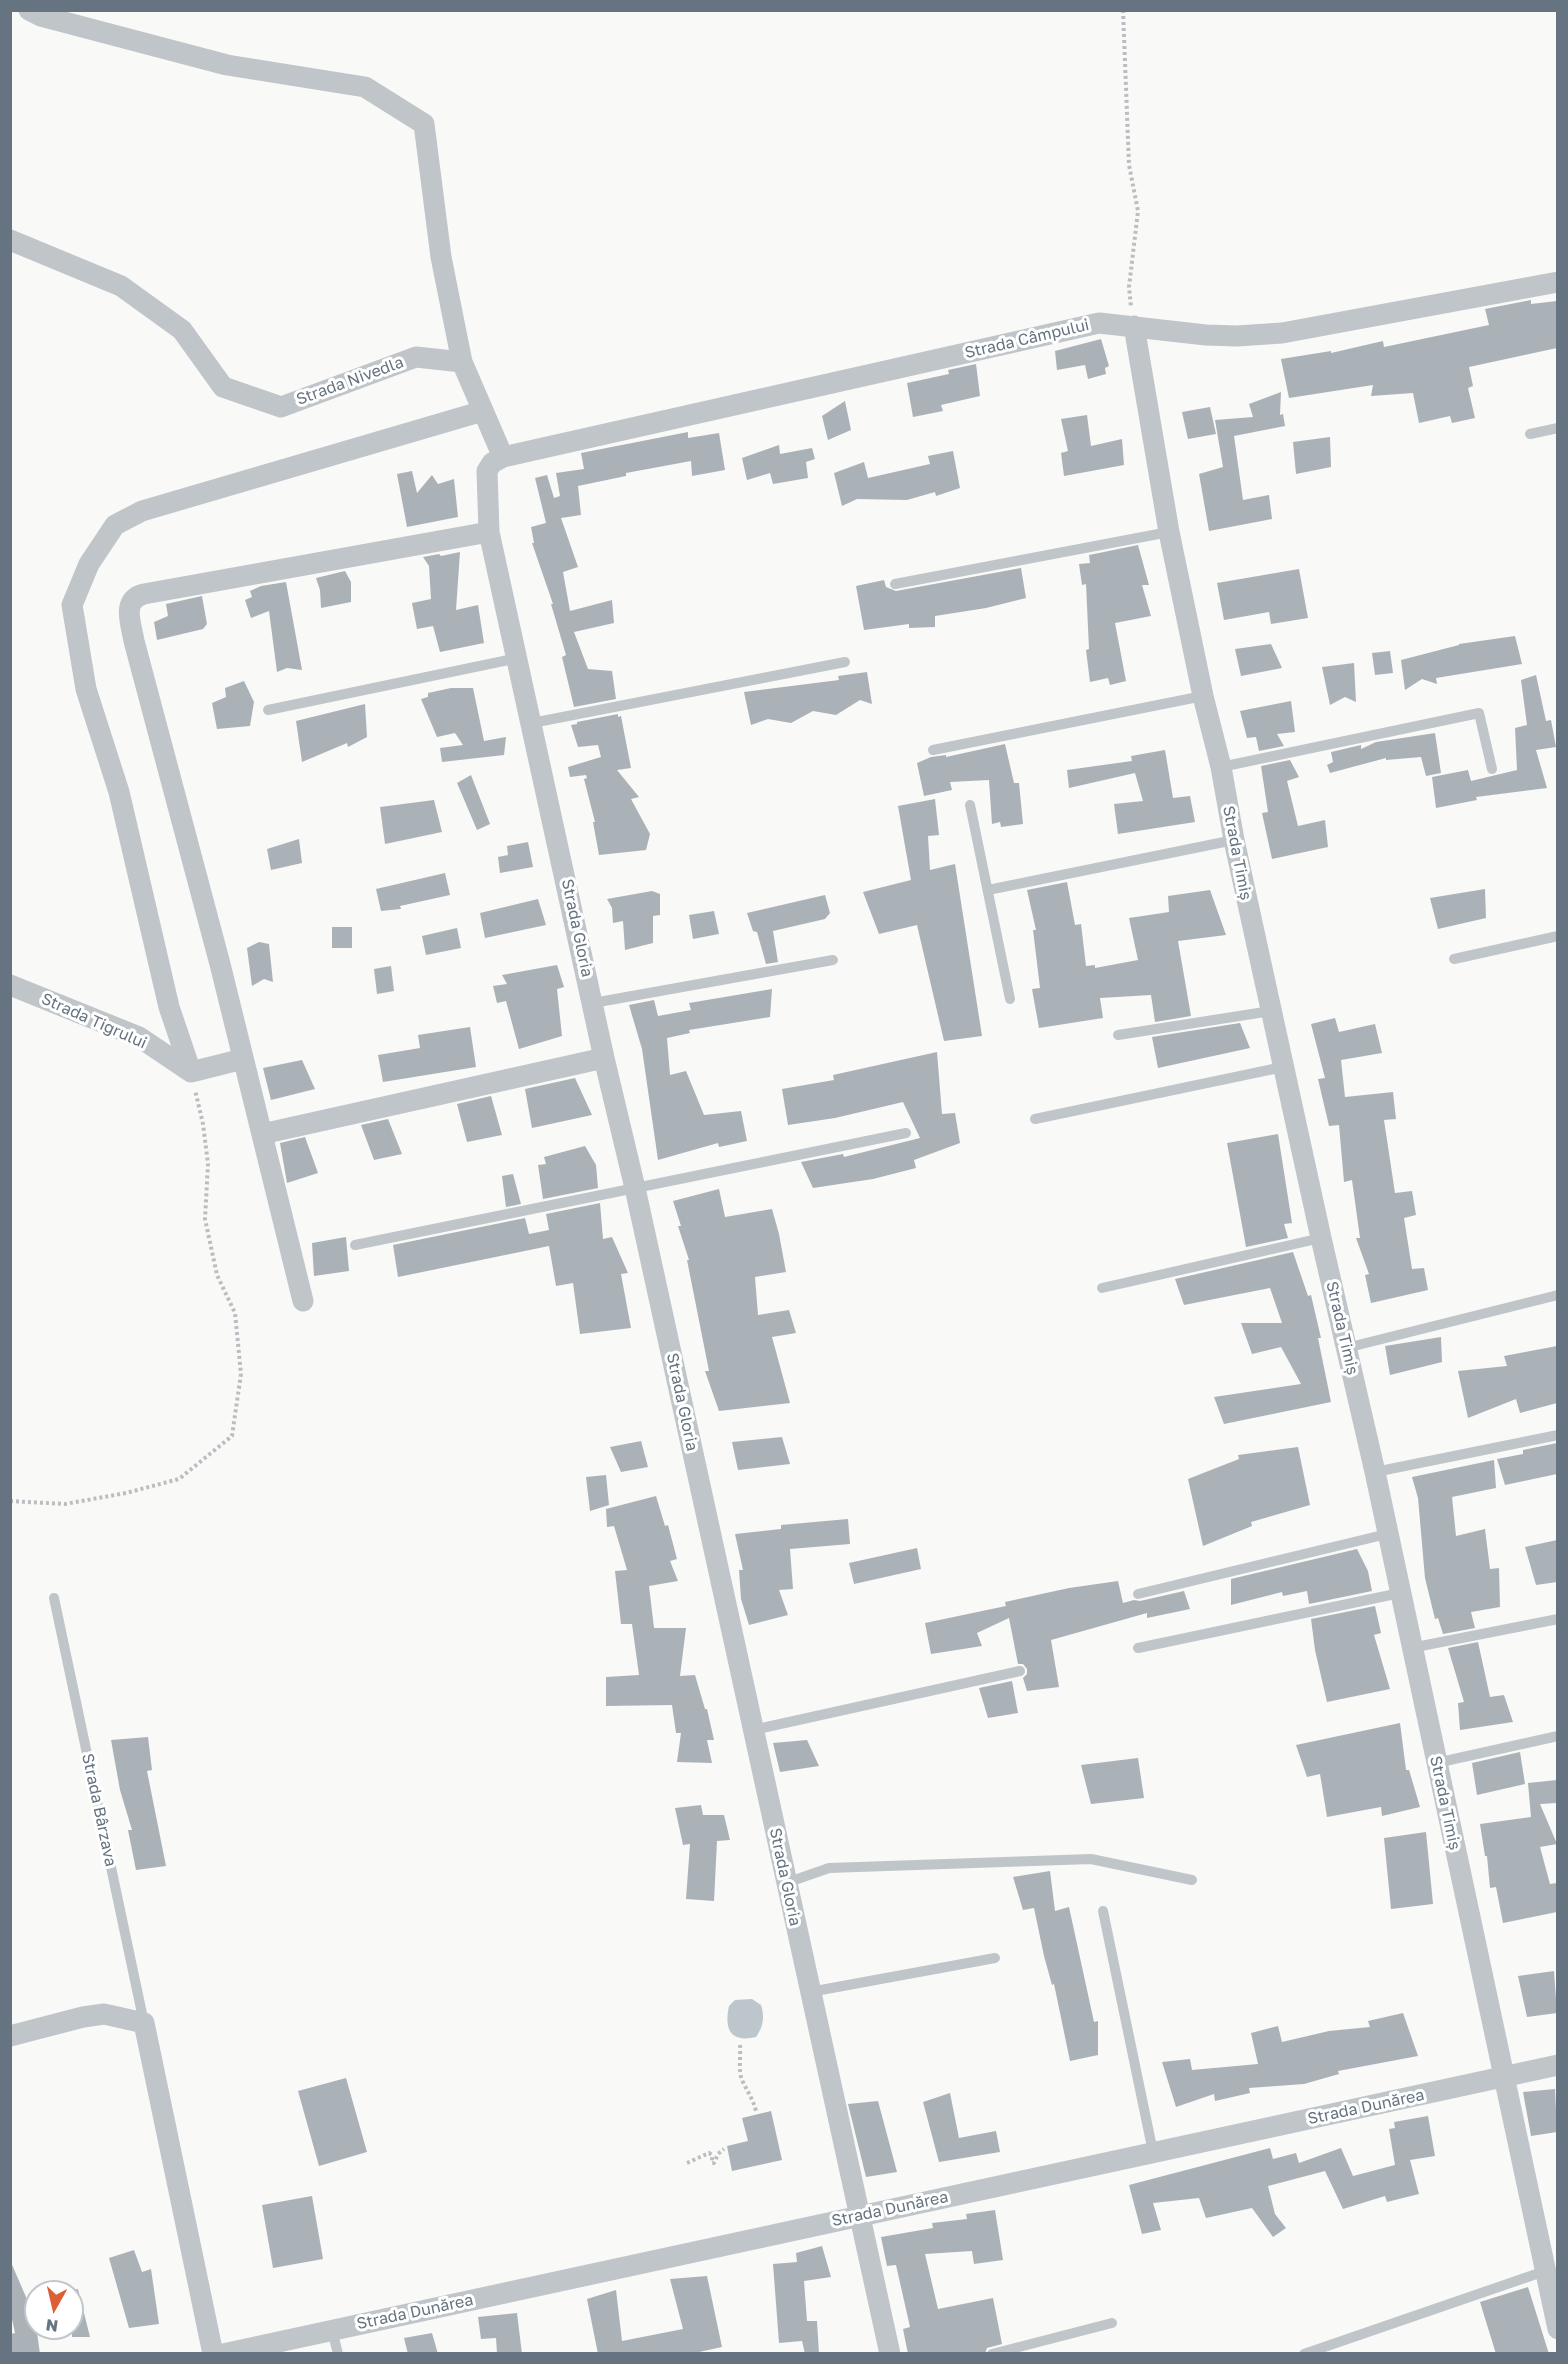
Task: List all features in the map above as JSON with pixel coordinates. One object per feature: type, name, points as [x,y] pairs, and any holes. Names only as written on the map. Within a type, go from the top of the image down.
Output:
[{"type":"street","points":[[29,10],[41,16],[227,65],[365,87],[424,124],[441,257],[462,362],[503,457]]},
{"type":"street","name":"Strada Nivedla","points":[[10,240],[121,286],[182,330],[223,387],[281,407],[416,357],[462,362]]},
{"type":"street","name":"Strada Câmpului","points":[[503,457],[1099,323],[1206,335],[1237,336],[1282,333],[1557,282]]},
{"type":"street","name":"Strada Timiș","points":[[1134,326],[1169,532],[1203,696],[1221,767],[1234,840],[1283,1067],[1375,1472],[1557,2329]]},
{"type":"street","points":[[243,1059],[191,1072],[169,1007],[119,792],[86,689],[72,605],[89,564],[115,525],[142,511],[483,411]]},
{"type":"street","name":"Strada Gloria","points":[[503,457],[492,463],[487,471],[489,532],[890,2354]]},
{"type":"street","points":[[303,1301],[243,1059],[134,641],[129,614],[131,601],[135,596],[144,594],[489,532]]},
{"type":"street","name":"Strada Tigrului","points":[[10,985],[139,1037],[191,1072]]},
{"type":"street","points":[[262,1134],[604,1058]]},
{"type":"street","points":[[10,2036],[83,2017],[105,2014],[144,2023]]},
{"type":"street","name":"Strada Bârzava","points":[[144,2023],[213,2354]]},
{"type":"street","name":"Strada Dunărea","points":[[223,2354],[1557,2065]]},
{"type":"lane","points":[[1530,434],[1557,428]]},
{"type":"lane","points":[[895,584],[1169,532]]},
{"type":"lane","points":[[268,710],[518,658]]},
{"type":"lane","points":[[532,723],[845,662]]},
{"type":"lane","points":[[933,750],[1203,696]]},
{"type":"lane","points":[[1221,767],[1479,713],[1492,769]]},
{"type":"lane","points":[[969,805],[1010,999]]},
{"type":"lane","points":[[988,890],[1234,840]]},
{"type":"lane","points":[[1454,958],[1557,936]]},
{"type":"lane","points":[[593,1003],[833,960]]},
{"type":"lane","points":[[1118,1035],[1271,1011]]},
{"type":"lane","points":[[1035,1119],[1283,1067]]},
{"type":"lane","points":[[354,1245],[906,1133]]},
{"type":"lane","points":[[1102,1288],[1321,1238]]},
{"type":"lane","points":[[1346,1348],[1557,1295]]},
{"type":"lane","points":[[1375,1472],[1557,1435]]},
{"type":"lane","points":[[1138,1594],[1387,1534]]},
{"type":"lane","points":[[1138,1648],[1400,1593]]},
{"type":"lane","name":"Strada Bârzava","points":[[54,1598],[144,2023]]},
{"type":"lane","points":[[1411,1648],[1557,1619]]},
{"type":"lane","points":[[753,1730],[1020,1671]]},
{"type":"lane","points":[[1436,1763],[1557,1736]]},
{"type":"lane","points":[[786,1883],[829,1868],[1091,1859],[1192,1880]]},
{"type":"lane","points":[[1103,1911],[1153,2152]]},
{"type":"lane","points":[[810,1992],[995,1958]]},
{"type":"lane","points":[[1304,2354],[1545,2271]]},
{"type":"lane","points":[[992,2354],[1112,2323]]},
{"type":"lane","points":[[332,2330],[338,2354]]},
{"type":"path","points":[[1123,10],[1129,165],[1138,211],[1129,287],[1134,326]]},
{"type":"path","points":[[10,1501],[65,1504],[126,1493],[179,1479],[232,1436],[242,1374],[234,1313],[217,1275],[205,1219],[208,1164],[203,1124],[191,1072]]},
{"type":"path","points":[[740,2045],[742,2080],[750,2092],[756,2111]]},
{"type":"path","points":[[687,2163],[709,2153],[714,2163],[718,2154],[724,2149]]},
{"type":"shaded area","points":[[752,1999],[761,2005],[763,2022],[756,2037],[740,2038],[735,2036],[728,2027],[729,2006],[735,2000]]},
{"type":"building","points":[[1531,300],[1531,304],[1557,301],[1557,348],[1469,367],[1473,386],[1468,388],[1475,418],[1452,423],[1450,416],[1419,423],[1413,393],[1371,396],[1373,385],[1289,398],[1281,359],[1331,351],[1331,353],[1383,341],[1384,347],[1489,325],[1485,309]]},
{"type":"building","points":[[1101,339],[1109,366],[1105,368],[1106,374],[1088,379],[1085,365],[1057,370],[1055,351]]},
{"type":"building","points":[[976,364],[980,396],[941,405],[943,411],[913,417],[907,383],[949,374],[948,370]]},
{"type":"building","points":[[1281,392],[1280,415],[1283,414],[1285,426],[1234,436],[1243,500],[1269,495],[1272,519],[1209,531],[1199,474],[1223,467],[1215,420],[1253,417],[1249,404]]},
{"type":"building","points":[[845,401],[851,430],[828,440],[822,416]]},
{"type":"building","points":[[1210,407],[1216,434],[1188,439],[1182,412]]},
{"type":"building","points":[[1087,415],[1091,446],[1122,439],[1124,465],[1064,476],[1061,453],[1068,451],[1061,419]]},
{"type":"building","points":[[688,432],[688,438],[719,433],[725,470],[692,476],[691,461],[626,473],[626,476],[578,486],[581,515],[561,518],[578,567],[563,572],[570,611],[612,600],[614,623],[574,632],[588,669],[612,671],[616,699],[574,707],[562,657],[566,655],[551,604],[553,604],[532,543],[534,543],[531,527],[546,523],[535,478],[547,475],[554,498],[560,496],[556,473],[584,469],[581,453]]},
{"type":"building","points":[[1330,437],[1331,467],[1296,474],[1293,442]]},
{"type":"building","points":[[779,445],[780,454],[812,448],[815,459],[806,462],[808,478],[773,484],[770,473],[747,480],[742,458]]},
{"type":"building","points":[[953,451],[960,488],[936,496],[935,492],[907,500],[857,499],[842,506],[834,473],[864,462],[868,478],[930,464],[928,456]]},
{"type":"building","points":[[412,471],[417,493],[432,475],[438,484],[454,479],[458,517],[407,527],[397,474]]},
{"type":"building","points":[[1138,545],[1149,585],[1142,585],[1151,616],[1115,623],[1126,681],[1110,685],[1108,678],[1090,682],[1086,650],[1089,649],[1086,584],[1082,585],[1079,564],[1090,563],[1089,555]]},
{"type":"building","points":[[460,552],[456,610],[478,605],[484,643],[440,652],[433,626],[417,629],[412,603],[431,599],[429,566],[423,557]]},
{"type":"building","points":[[1021,568],[1026,598],[986,608],[935,616],[935,627],[909,628],[909,624],[864,630],[856,586],[884,580],[886,587],[896,591]]},
{"type":"building","points":[[1299,569],[1308,618],[1271,624],[1269,612],[1224,620],[1217,583]]},
{"type":"building","points":[[345,571],[351,582],[351,602],[321,608],[320,590],[316,578]]},
{"type":"building","points":[[286,582],[302,670],[287,668],[277,672],[269,611],[251,618],[245,600],[252,597],[250,591],[261,586]]},
{"type":"building","points":[[202,596],[207,624],[203,629],[157,640],[154,622],[168,616],[166,604]]},
{"type":"building","points":[[1515,636],[1522,664],[1436,678],[1437,684],[1422,679],[1405,690],[1401,660],[1459,644]]},
{"type":"building","points":[[1271,644],[1282,668],[1241,676],[1235,649]]},
{"type":"building","points":[[1390,651],[1393,673],[1375,675],[1372,653]]},
{"type":"building","points":[[1354,663],[1356,702],[1345,697],[1330,705],[1322,667]]},
{"type":"building","points":[[867,672],[872,704],[860,700],[836,715],[813,711],[791,723],[768,719],[751,725],[744,692],[839,680],[838,676]]},
{"type":"building","points":[[1536,675],[1546,721],[1551,720],[1556,747],[1536,750],[1547,788],[1476,797],[1477,800],[1436,808],[1432,777],[1468,770],[1471,781],[1517,770],[1515,728],[1527,725],[1521,680]]},
{"type":"building","points":[[244,681],[254,702],[250,726],[217,729],[212,703],[226,697],[225,688]]},
{"type":"building","points":[[451,688],[473,688],[484,741],[506,737],[504,755],[442,762],[440,748],[463,745],[455,733],[437,737],[421,699],[428,697],[428,693]]},
{"type":"building","points":[[1291,701],[1295,732],[1277,734],[1284,746],[1259,751],[1256,737],[1247,738],[1240,711]]},
{"type":"building","points":[[365,704],[367,737],[348,747],[347,743],[302,762],[296,721]]},
{"type":"building","points":[[618,714],[618,717],[621,716],[631,768],[617,770],[639,797],[631,799],[650,834],[646,850],[599,855],[593,822],[595,822],[584,779],[587,778],[586,775],[570,777],[568,767],[601,757],[598,745],[578,747],[571,725]]},
{"type":"building","points":[[1435,733],[1441,773],[1426,776],[1421,757],[1386,760],[1386,758],[1330,773],[1327,765],[1333,762],[1331,752],[1361,745],[1361,749],[1376,742]]},
{"type":"building","points":[[1005,744],[1014,783],[1019,783],[1023,824],[1001,827],[1000,822],[992,824],[989,780],[950,782],[952,790],[924,796],[917,763],[931,757],[946,755],[946,757]]},
{"type":"building","points":[[1165,750],[1173,798],[1190,796],[1195,822],[1118,834],[1114,804],[1143,801],[1135,773],[1069,788],[1067,770],[1132,761],[1131,756]]},
{"type":"building","points":[[1290,760],[1299,777],[1287,781],[1298,826],[1325,820],[1328,847],[1272,859],[1262,813],[1268,812],[1261,766]]},
{"type":"building","points":[[471,775],[490,824],[477,830],[457,783]]},
{"type":"building","points":[[935,799],[939,835],[928,836],[930,870],[955,864],[982,1036],[944,1041],[917,925],[879,934],[863,892],[911,880],[898,806]]},
{"type":"building","points":[[434,800],[442,832],[385,844],[380,807]]},
{"type":"building","points":[[299,839],[302,863],[271,870],[267,849]]},
{"type":"building","points":[[528,842],[533,867],[500,873],[498,857],[508,855],[507,846]]},
{"type":"building","points":[[445,873],[450,895],[400,906],[401,909],[381,911],[376,889]]},
{"type":"building","points":[[1067,882],[1075,925],[1081,924],[1086,966],[1095,965],[1095,968],[1138,960],[1129,918],[1169,912],[1168,896],[1210,890],[1226,935],[1178,941],[1191,1016],[1155,1022],[1151,995],[1100,998],[1103,1018],[1039,1028],[1032,989],[1040,988],[1033,930],[1036,930],[1027,890]]},
{"type":"building","points":[[1485,889],[1486,918],[1438,929],[1430,898]]},
{"type":"building","points":[[652,891],[660,894],[660,915],[653,916],[653,943],[625,950],[623,921],[613,923],[612,908],[607,899]]},
{"type":"building","points":[[825,895],[830,913],[825,919],[773,931],[778,962],[766,964],[757,932],[753,931],[747,913]]},
{"type":"building","points":[[538,899],[546,925],[485,938],[480,913]]},
{"type":"building","points":[[714,911],[719,934],[693,939],[689,915]]},
{"type":"building","points":[[332,927],[352,927],[352,948],[332,948]]},
{"type":"building","points":[[457,928],[461,948],[426,955],[422,936]]},
{"type":"building","points":[[259,942],[269,944],[273,982],[264,979],[252,986],[247,948]]},
{"type":"building","points":[[557,965],[564,987],[557,989],[562,1036],[519,1049],[506,1001],[497,1003],[493,986],[507,984],[502,975]]},
{"type":"building","points":[[391,966],[394,991],[377,994],[374,969]]},
{"type":"building","points":[[772,989],[770,1017],[689,1030],[690,1033],[667,1038],[670,1075],[686,1071],[704,1115],[741,1111],[747,1141],[719,1147],[718,1143],[658,1160],[642,1049],[629,1005],[654,1000],[658,1016],[691,1010],[689,1003]]},
{"type":"building","points":[[1335,1018],[1339,1032],[1375,1024],[1382,1053],[1341,1060],[1345,1097],[1393,1092],[1396,1119],[1384,1120],[1395,1193],[1412,1191],[1416,1215],[1404,1218],[1412,1269],[1424,1268],[1428,1290],[1371,1303],[1365,1275],[1369,1274],[1356,1238],[1360,1238],[1352,1180],[1344,1182],[1339,1125],[1329,1126],[1318,1079],[1325,1078],[1311,1024]]},
{"type":"building","points":[[1240,1023],[1250,1048],[1158,1068],[1152,1037]]},
{"type":"building","points":[[470,1027],[476,1067],[383,1082],[378,1055],[420,1048],[418,1035]]},
{"type":"building","points":[[937,1052],[942,1114],[955,1113],[960,1143],[914,1160],[916,1168],[873,1179],[813,1188],[801,1162],[843,1154],[844,1157],[920,1138],[903,1102],[835,1118],[788,1125],[782,1089],[834,1080],[833,1075]]},
{"type":"building","points":[[302,1060],[315,1089],[271,1100],[263,1068]]},
{"type":"building","points":[[575,1078],[592,1115],[532,1128],[525,1089]]},
{"type":"building","points":[[491,1096],[502,1135],[467,1142],[457,1104]]},
{"type":"building","points":[[388,1119],[402,1154],[374,1160],[361,1125]]},
{"type":"building","points":[[1278,1134],[1292,1223],[1284,1224],[1288,1238],[1246,1247],[1227,1143]]},
{"type":"building","points":[[305,1137],[318,1173],[287,1183],[280,1143]]},
{"type":"building","points":[[585,1146],[596,1165],[598,1188],[543,1199],[538,1165],[546,1164],[544,1157]]},
{"type":"building","points":[[513,1174],[521,1204],[506,1207],[502,1176]]},
{"type":"building","points":[[719,1189],[725,1217],[772,1209],[786,1272],[755,1277],[758,1315],[789,1310],[796,1333],[772,1337],[790,1403],[719,1411],[705,1371],[709,1371],[687,1260],[689,1260],[673,1201]]},
{"type":"building","points":[[600,1203],[603,1239],[612,1237],[628,1273],[621,1274],[631,1328],[580,1334],[573,1283],[556,1286],[549,1246],[398,1277],[393,1245],[525,1218],[529,1234],[549,1230],[546,1214]]},
{"type":"building","points":[[346,1237],[349,1271],[314,1276],[312,1243]]},
{"type":"building","points":[[1293,1252],[1308,1296],[1311,1295],[1321,1338],[1318,1338],[1331,1402],[1224,1424],[1214,1397],[1301,1384],[1281,1347],[1252,1354],[1241,1323],[1282,1323],[1270,1288],[1184,1305],[1175,1279]]},
{"type":"building","points":[[1441,1337],[1442,1362],[1390,1375],[1385,1346]]},
{"type":"building","points":[[1557,1346],[1557,1403],[1520,1413],[1516,1399],[1468,1418],[1458,1371],[1507,1366],[1504,1356]]},
{"type":"building","points":[[782,1437],[790,1464],[738,1470],[732,1442]]},
{"type":"building","points":[[641,1441],[648,1467],[621,1472],[610,1447]]},
{"type":"building","points":[[1557,1443],[1557,1474],[1505,1485],[1497,1459],[1523,1454],[1523,1450]]},
{"type":"building","points":[[1298,1447],[1310,1505],[1251,1522],[1252,1526],[1203,1546],[1188,1479],[1239,1459],[1238,1455]]},
{"type":"building","points":[[1494,1460],[1496,1488],[1452,1497],[1456,1536],[1485,1529],[1490,1569],[1499,1568],[1500,1607],[1471,1612],[1475,1628],[1443,1634],[1438,1618],[1435,1619],[1425,1578],[1418,1498],[1412,1477]]},
{"type":"building","points":[[606,1475],[609,1505],[590,1511],[586,1477]]},
{"type":"building","points":[[656,1496],[665,1526],[668,1525],[677,1559],[670,1561],[678,1581],[649,1586],[654,1628],[686,1628],[680,1676],[695,1675],[705,1709],[707,1709],[714,1740],[707,1740],[712,1763],[677,1762],[681,1733],[676,1733],[672,1705],[606,1706],[606,1677],[639,1675],[632,1624],[621,1624],[615,1571],[627,1570],[614,1526],[607,1527],[606,1509]]},
{"type":"building","points":[[848,1519],[850,1544],[790,1549],[793,1589],[779,1590],[788,1615],[749,1625],[741,1599],[739,1570],[743,1570],[735,1534],[781,1529],[781,1525]]},
{"type":"building","points":[[1557,1540],[1557,1582],[1536,1585],[1525,1547]]},
{"type":"building","points":[[917,1548],[921,1569],[854,1584],[849,1563]]},
{"type":"building","points":[[1357,1549],[1368,1571],[1372,1591],[1309,1604],[1307,1591],[1283,1596],[1282,1592],[1231,1605],[1231,1579]]},
{"type":"building","points":[[1118,1581],[1123,1603],[1184,1591],[1190,1609],[1147,1618],[1147,1613],[1051,1640],[1059,1687],[1027,1691],[1023,1678],[1027,1674],[1027,1669],[1023,1664],[1018,1664],[1009,1618],[977,1633],[982,1646],[931,1654],[925,1623],[1006,1606],[1005,1602],[1069,1588]]},
{"type":"building","points":[[1375,1606],[1381,1633],[1374,1635],[1390,1689],[1327,1702],[1315,1650],[1311,1619]]},
{"type":"building","points":[[1478,1642],[1490,1697],[1504,1695],[1513,1722],[1460,1730],[1458,1703],[1464,1702],[1448,1648]]},
{"type":"building","points":[[1012,1681],[1018,1713],[988,1718],[979,1688]]},
{"type":"building","points":[[1400,1723],[1406,1770],[1409,1770],[1420,1807],[1382,1816],[1381,1807],[1327,1817],[1320,1774],[1307,1777],[1296,1745]]},
{"type":"building","points":[[148,1737],[152,1770],[147,1771],[166,1866],[136,1870],[128,1830],[132,1830],[120,1790],[111,1740]]},
{"type":"building","points":[[807,1740],[819,1766],[780,1772],[773,1743]]},
{"type":"building","points":[[1520,1752],[1525,1784],[1477,1795],[1472,1763]]},
{"type":"building","points":[[1138,1758],[1144,1798],[1091,1804],[1081,1765]]},
{"type":"building","points":[[1557,1780],[1557,1803],[1540,1804],[1557,1844],[1540,1847],[1550,1884],[1557,1883],[1557,1912],[1503,1923],[1496,1887],[1490,1888],[1487,1856],[1485,1856],[1480,1824],[1531,1817],[1528,1783]]},
{"type":"building","points":[[701,1805],[703,1815],[724,1815],[730,1840],[717,1841],[714,1901],[686,1899],[690,1844],[683,1845],[675,1808]]},
{"type":"building","points":[[1426,1832],[1433,1904],[1391,1909],[1384,1838]]},
{"type":"building","points":[[1050,1871],[1055,1911],[1069,1907],[1094,2022],[1098,2021],[1098,2055],[1070,2061],[1054,1984],[1052,1985],[1044,1956],[1034,1908],[1023,1910],[1013,1877]]},
{"type":"building","points":[[1554,1971],[1557,2013],[1527,2017],[1518,1976]]},
{"type":"building","points":[[1403,2013],[1418,2056],[1338,2071],[1339,2074],[1304,2084],[1249,2088],[1250,2093],[1215,2101],[1214,2094],[1176,2107],[1162,2062],[1190,2059],[1192,2070],[1258,2064],[1251,2033],[1278,2026],[1282,2042],[1329,2031],[1370,2027],[1368,2021]]},
{"type":"building","points":[[346,2078],[367,2152],[319,2166],[298,2091]]},
{"type":"building","points":[[1555,2089],[1557,2132],[1531,2136],[1523,2092]]},
{"type":"building","points":[[950,2093],[959,2138],[996,2131],[1000,2152],[939,2162],[923,2102]]},
{"type":"building","points":[[878,2101],[897,2172],[866,2177],[848,2104]]},
{"type":"building","points":[[771,2111],[782,2160],[732,2171],[727,2146],[748,2141],[742,2118]]},
{"type":"building","points":[[1428,2116],[1435,2156],[1410,2160],[1419,2194],[1387,2202],[1385,2196],[1343,2209],[1325,2171],[1268,2186],[1275,2214],[1286,2228],[1273,2237],[1252,2208],[1206,2218],[1199,2198],[1153,2203],[1161,2230],[1142,2234],[1129,2185],[1270,2148],[1273,2159],[1296,2153],[1299,2163],[1341,2148],[1353,2176],[1395,2165],[1389,2129],[1395,2128],[1394,2122]]},
{"type":"building","points":[[312,2196],[323,2259],[273,2268],[262,2205]]},
{"type":"building","points":[[995,2210],[1003,2260],[974,2264],[972,2251],[925,2254],[938,2309],[993,2298],[1002,2344],[987,2348],[985,2354],[908,2354],[903,2329],[910,2327],[896,2265],[887,2266],[881,2237],[933,2228],[932,2223],[967,2219],[966,2214]]},
{"type":"building","points":[[822,2246],[831,2277],[804,2281],[807,2321],[817,2321],[819,2354],[805,2354],[802,2341],[779,2343],[773,2264],[797,2262],[796,2253]]},
{"type":"building","points":[[134,2250],[142,2272],[151,2269],[159,2324],[129,2328],[109,2258]]},
{"type":"building","points":[[10,2260],[24,2292],[24,2340],[38,2340],[40,2354],[10,2354],[10,2334],[15,2333],[10,2310]]},
{"type":"building","points":[[707,2276],[722,2347],[690,2354],[598,2354],[587,2299],[616,2290],[622,2341],[683,2329],[670,2279]]},
{"type":"building","points":[[1528,2287],[1549,2354],[1496,2354],[1480,2302]]},
{"type":"building","points":[[84,2313],[90,2337],[84,2337]]},
{"type":"building","points":[[517,2313],[522,2354],[497,2354],[496,2338],[481,2339],[478,2317]]},
{"type":"building","points":[[432,2333],[438,2354],[408,2354],[404,2338]]}]
